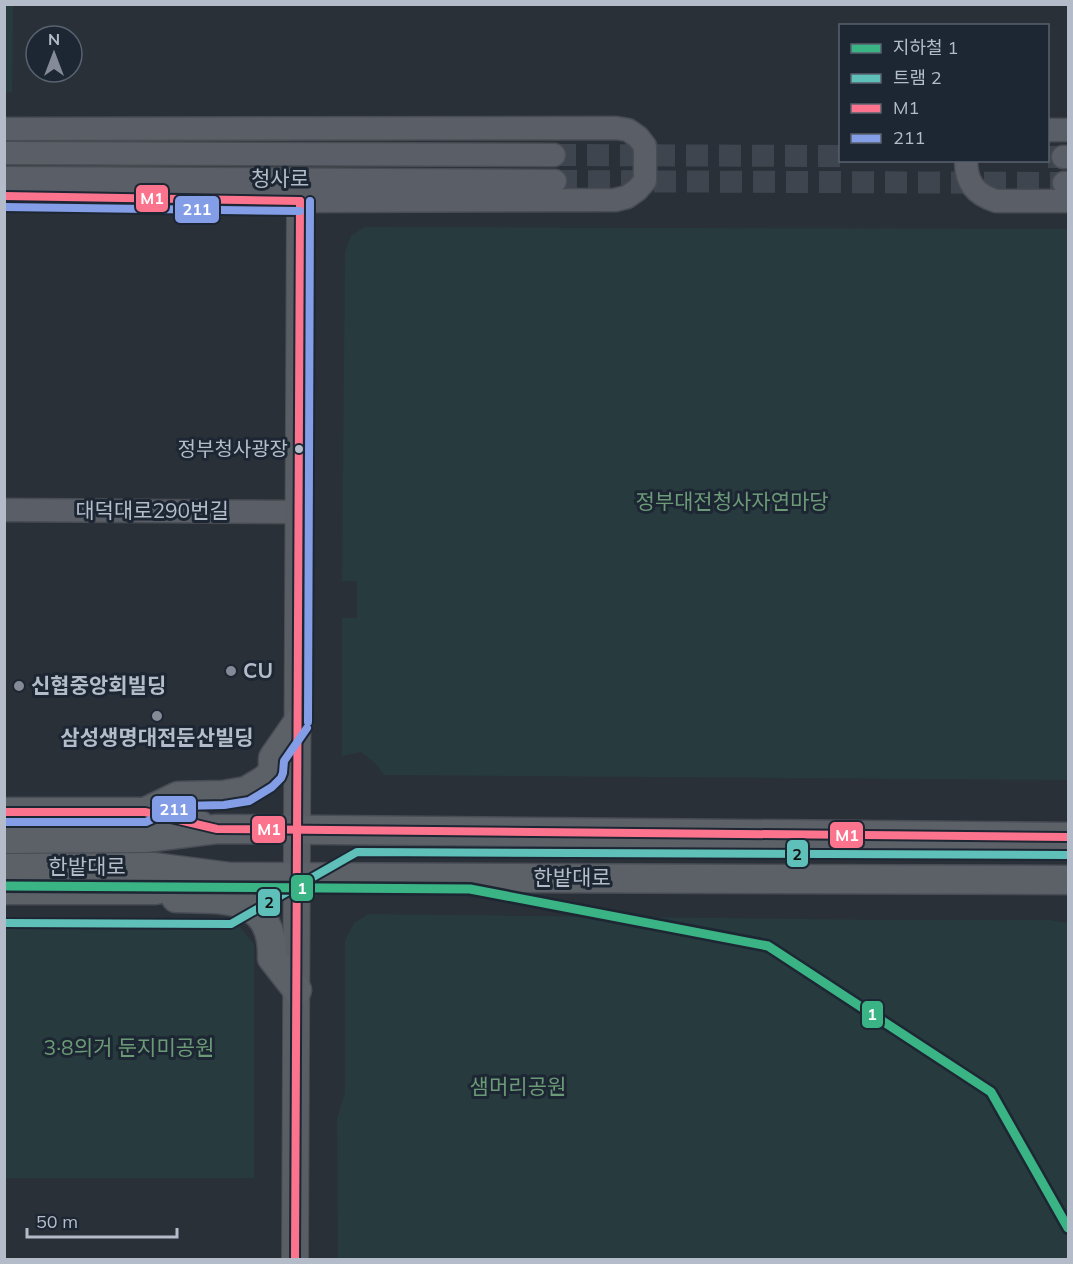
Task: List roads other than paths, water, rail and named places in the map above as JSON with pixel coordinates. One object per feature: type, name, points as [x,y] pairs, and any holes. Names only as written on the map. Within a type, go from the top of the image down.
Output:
[{"type":"main road","points":[[295,1260],[300,201]]},
{"type":"main road","points":[[145,812],[178,796],[223,795],[246,790],[256,785],[273,771],[273,758],[298,722]]},
{"type":"main road","points":[[4,812],[145,812],[217,829]]},
{"type":"main road","name":"한밭대로","points":[[4,839],[145,838],[217,829],[1068,837]]},
{"type":"main road","name":"한밭대로","points":[[4,868],[153,867],[230,877],[1068,880]]},
{"type":"main road","points":[[4,890],[155,890],[230,877]]},
{"type":"main road","points":[[155,890],[166,897],[217,899],[250,907],[260,916],[268,929],[272,943],[272,958],[297,990]]},
{"type":"street","points":[[4,129],[616,128],[628,130],[645,146],[645,181],[627,197],[615,200],[300,201],[4,196]]},
{"type":"street","points":[[1049,130],[1068,130]]},
{"type":"street","name":"청사로","points":[[4,153],[554,155]]},
{"type":"street","points":[[966,162],[969,181],[976,191],[985,198],[996,201],[1067,189]]},
{"type":"street","name":"청사로","points":[[4,178],[555,181]]},
{"type":"street","name":"대덕대로290번길","points":[[4,510],[299,512]]},
{"type":"tunnel","points":[[554,155],[839,156]]},
{"type":"tunnel","points":[[1049,157],[1063,157]]},
{"type":"tunnel","points":[[555,181],[1064,183]]},
{"type":"metro line","name":"1","points":[[4,886],[470,889],[768,946],[991,1092],[1068,1228]]},
{"type":"tram line","name":"2","points":[[4,923],[231,924],[357,852],[1068,855]]},
{"type":"place","name":"정부청사광장","points":[[299,449]]},
{"type":"place","name":"CU","points":[[231,671]]},
{"type":"place","name":"신협중앙회빌딩","points":[[19,686]]},
{"type":"place","name":"삼성생명대전둔산빌딩","points":[[157,716]]},
{"type":"park label","name":"정부대전청사자연마당","points":[[732,502]]},
{"type":"park label","name":"3·8의거 둔지미공원","points":[[129,1048]]},
{"type":"park label","name":"샘머리공원","points":[[518,1087]]}]
